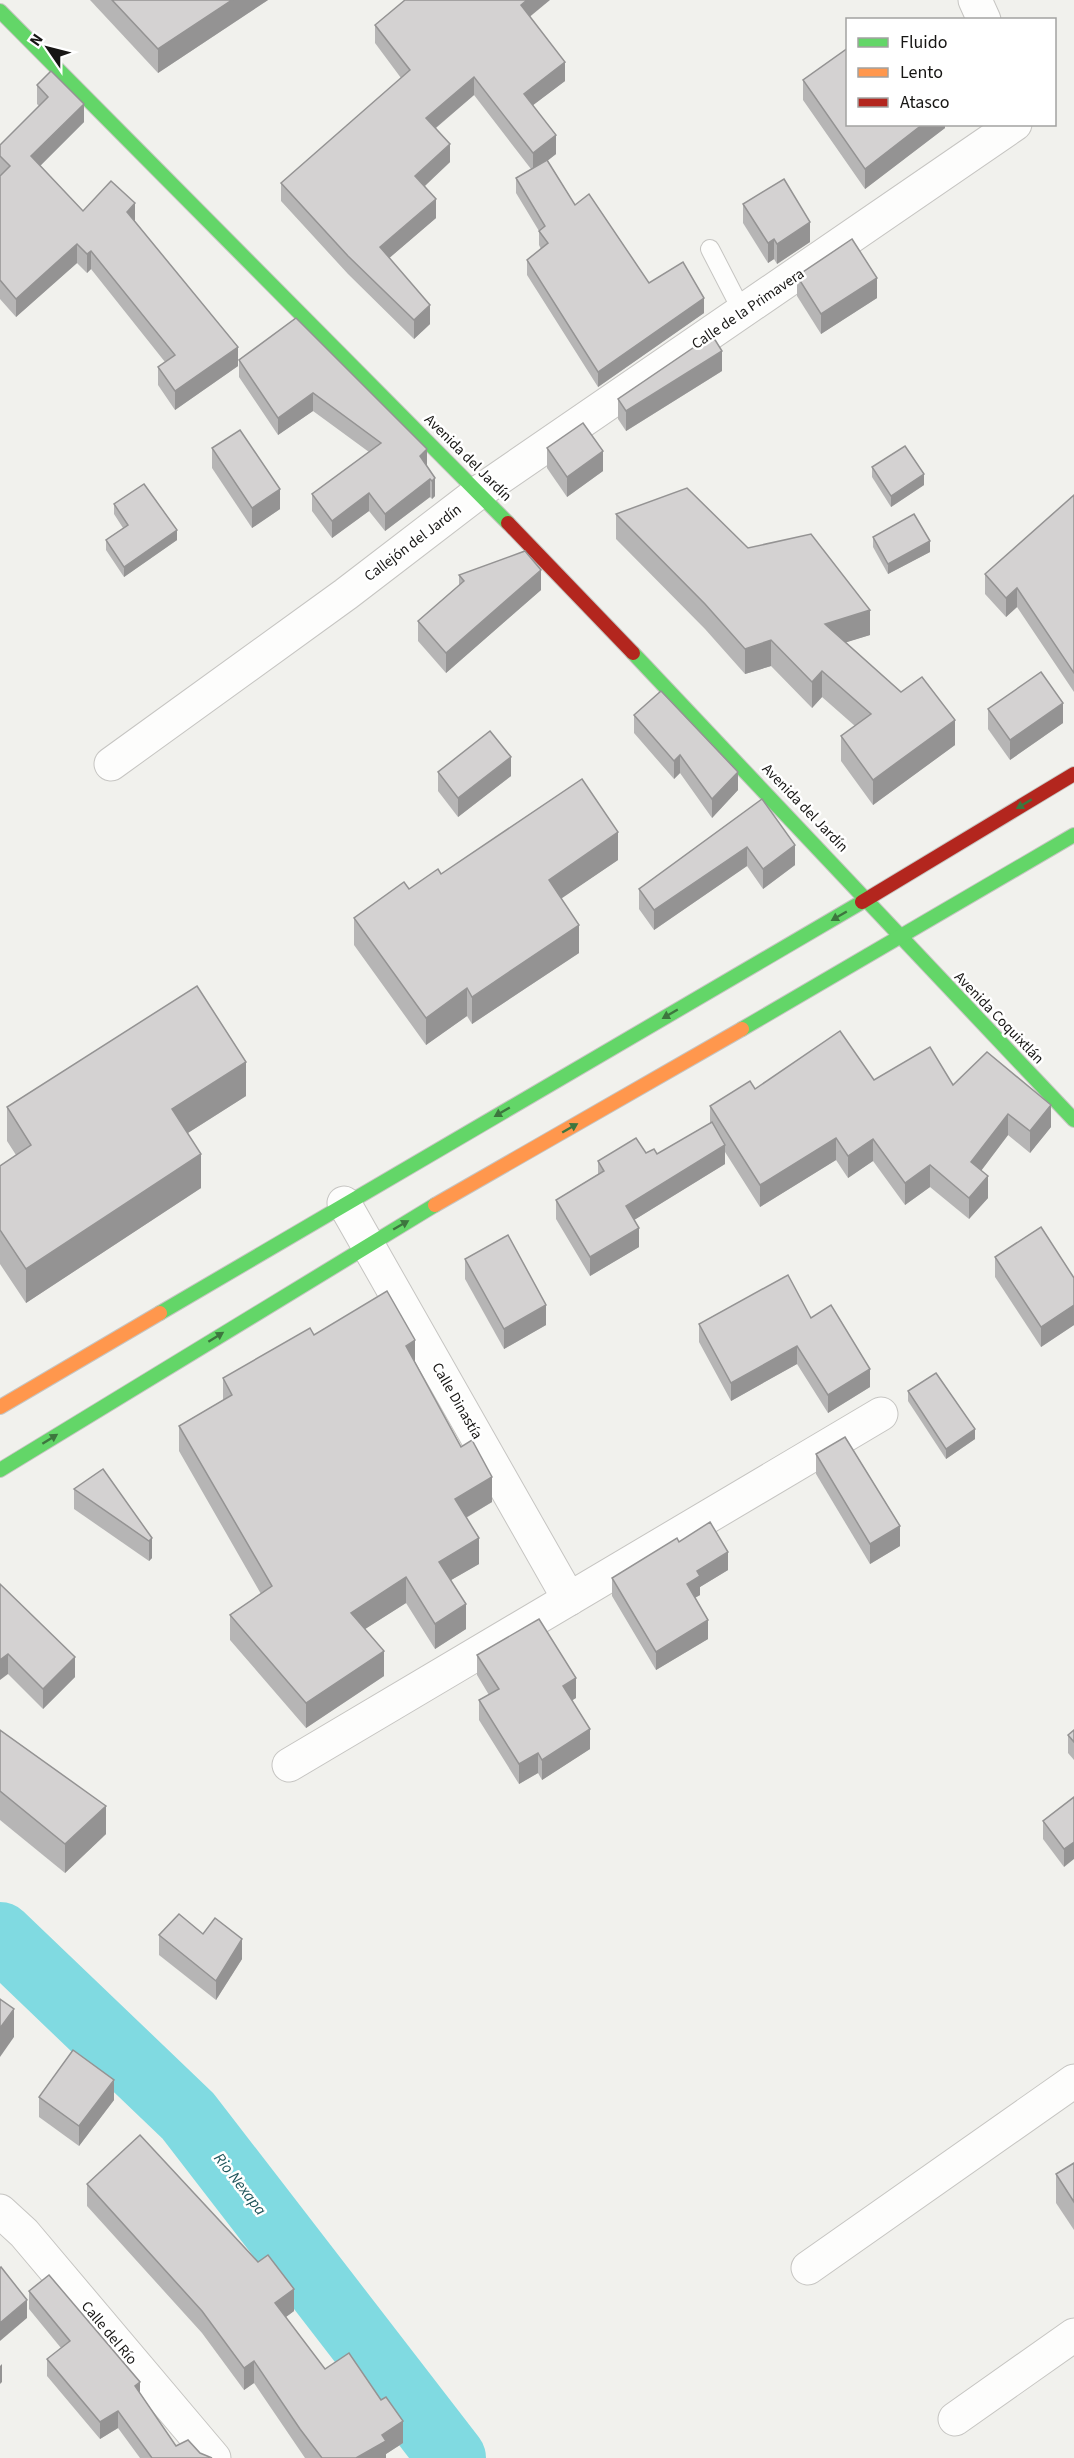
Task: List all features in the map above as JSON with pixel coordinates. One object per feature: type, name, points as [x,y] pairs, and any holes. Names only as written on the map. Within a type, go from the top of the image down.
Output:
[{"type":"main road","name":"Avenida del Jardín","points":[[0,11],[479,492],[868,899],[900,938]]},
{"type":"main road","points":[[0,1407],[344,1203],[868,899],[1074,774]]},
{"type":"main road","points":[[0,1470],[368,1244],[900,938],[1074,835]]},
{"type":"main road","name":"Avenida Coquixtlán","points":[[900,938],[1074,1120]]},
{"type":"street","points":[[975,0],[983,18]]},
{"type":"street","name":"Calle de la Primavera","points":[[479,492],[1012,126]]},
{"type":"street","name":"Callejón del Jardín","points":[[111,764],[346,594],[479,492]]},
{"type":"street","name":"Calle Dinastía","points":[[344,1203],[569,1599]]},
{"type":"street","points":[[289,1765],[880,1414]]},
{"type":"street","points":[[808,2268],[1074,2081]]},
{"type":"street","name":"Calle del Río","points":[[0,2211],[24,2233],[214,2458]]},
{"type":"street","points":[[955,2419],[1074,2335]]},
{"type":"lane","points":[[710,249],[742,313]]},
{"type":"building","points":[[112,0],[232,0],[158,49]]},
{"type":"building","points":[[405,0],[527,0],[521,5],[565,62],[524,94],[556,135],[533,153],[474,77],[426,118],[450,144],[415,176],[436,199],[380,247],[430,305],[414,320],[348,256],[281,183],[410,70],[375,25]]},
{"type":"building","points":[[846,49],[846,126],[920,126],[865,169],[803,80]]},
{"type":"building","points":[[51,71],[84,104],[31,156],[83,211],[111,181],[135,203],[127,212],[238,347],[175,391],[158,367],[175,355],[91,251],[87,254],[77,244],[16,299],[0,280],[0,176],[10,166],[0,156],[0,145],[48,97],[37,85]]},
{"type":"building","points":[[547,160],[575,205],[589,194],[649,283],[683,262],[704,298],[598,372],[527,260],[548,243],[539,231],[545,226],[516,178]]},
{"type":"building","points":[[784,179],[810,222],[777,244],[774,239],[768,243],[743,204]]},
{"type":"building","points":[[852,239],[877,278],[821,314],[797,276]]},
{"type":"building","points":[[296,318],[427,449],[420,456],[435,478],[432,481],[430,479],[385,514],[369,493],[332,521],[312,494],[381,443],[313,393],[278,418],[239,360]]},
{"type":"building","points":[[712,335],[722,351],[626,411],[618,399]]},
{"type":"building","points":[[583,423],[603,451],[567,477],[547,448]]},
{"type":"building","points":[[240,430],[280,489],[252,508],[212,448]]},
{"type":"building","points":[[905,446],[924,474],[891,496],[872,467]]},
{"type":"building","points":[[144,484],[177,530],[124,567],[106,540],[128,525],[114,504]]},
{"type":"building","points":[[687,488],[748,548],[811,534],[870,610],[825,624],[901,692],[922,677],[955,720],[873,780],[841,736],[871,714],[822,671],[812,682],[771,640],[745,649],[705,604],[616,514]]},
{"type":"building","points":[[1074,495],[1074,673],[1017,588],[1006,598],[985,574]]},
{"type":"building","points":[[914,514],[930,541],[888,564],[873,537]]},
{"type":"building","points":[[525,551],[541,570],[446,653],[418,621],[464,581],[459,575]]},
{"type":"building","points":[[1041,672],[1063,703],[1010,740],[988,709]]},
{"type":"building","points":[[661,691],[738,772],[712,799],[680,755],[674,761],[634,715]]},
{"type":"building","points":[[490,731],[511,757],[458,798],[438,772]]},
{"type":"building","points":[[582,779],[618,832],[549,880],[579,925],[472,997],[467,988],[426,1018],[354,918],[404,882],[409,889],[438,869],[441,874]]},
{"type":"building","points":[[762,799],[795,845],[763,869],[747,847],[654,910],[639,889]]},
{"type":"building","points":[[197,986],[246,1062],[172,1109],[201,1154],[26,1269],[0,1230],[0,1166],[31,1145],[7,1107]]},
{"type":"building","points":[[840,1031],[874,1080],[930,1047],[953,1085],[987,1052],[1051,1105],[1030,1131],[1008,1114],[971,1162],[988,1176],[969,1198],[930,1165],[905,1183],[873,1139],[848,1156],[836,1138],[760,1185],[710,1106],[750,1081],[755,1089]]},
{"type":"building","points":[[712,1122],[725,1145],[626,1206],[639,1228],[590,1257],[556,1200],[604,1171],[598,1161],[636,1138],[646,1153],[654,1149],[657,1154]]},
{"type":"building","points":[[1041,1227],[1074,1278],[1074,1305],[1041,1327],[995,1257]]},
{"type":"building","points":[[508,1235],[546,1305],[504,1329],[465,1259]]},
{"type":"building","points":[[788,1275],[811,1318],[831,1305],[870,1369],[828,1395],[797,1346],[731,1383],[699,1324]]},
{"type":"building","points":[[387,1291],[415,1340],[406,1346],[461,1447],[472,1440],[492,1477],[455,1499],[479,1538],[439,1562],[466,1604],[435,1624],[406,1577],[351,1613],[384,1651],[306,1703],[230,1615],[272,1586],[179,1426],[232,1395],[223,1378],[310,1328],[314,1335]]},
{"type":"building","points":[[936,1373],[975,1429],[946,1449],[908,1391]]},
{"type":"building","points":[[845,1437],[900,1526],[870,1544],[816,1454]]},
{"type":"building","points":[[103,1469],[152,1538],[149,1541],[74,1489]]},
{"type":"building","points":[[710,1522],[728,1552],[697,1571],[700,1576],[687,1584],[708,1620],[656,1652],[612,1578],[677,1538],[679,1542]]},
{"type":"building","points":[[0,1584],[75,1657],[43,1689],[8,1654],[0,1660]]},
{"type":"building","points":[[539,1619],[576,1678],[563,1686],[590,1729],[542,1760],[538,1753],[519,1764],[479,1700],[499,1689],[477,1655]]},
{"type":"building","points":[[0,1730],[106,1806],[65,1844],[0,1791]]},
{"type":"building","points":[[1074,1730],[1074,1742],[1068,1735]]},
{"type":"building","points":[[1074,1797],[1074,1842],[1064,1849],[1043,1821]]},
{"type":"building","points":[[179,1914],[203,1934],[215,1918],[242,1939],[216,1981],[159,1935]]},
{"type":"building","points":[[0,1999],[14,2009],[0,2028]]},
{"type":"building","points":[[73,2050],[114,2080],[79,2126],[39,2097]]},
{"type":"building","points":[[140,2135],[258,2262],[268,2255],[294,2289],[275,2303],[325,2369],[349,2353],[381,2400],[386,2397],[403,2421],[382,2435],[386,2441],[356,2458],[322,2458],[254,2361],[244,2368],[202,2311],[87,2184]]},
{"type":"building","points":[[1074,2163],[1074,2202],[1056,2174]]},
{"type":"building","points":[[0,2268],[27,2300],[0,2323]]},
{"type":"building","points":[[49,2275],[140,2382],[135,2386],[176,2446],[188,2440],[200,2453],[212,2458],[152,2458],[118,2411],[100,2422],[47,2359],[70,2341],[29,2291]]},
{"type":"waterway","name":"Rio Nexapa","points":[[0,1936],[188,2116],[452,2458]]},
{"type":"traffic: fast","points":[[0,11],[508,523]]},
{"type":"traffic: fast","points":[[633,653],[1074,1120]]},
{"type":"traffic: fast","points":[[742,1029],[1074,835]]},
{"type":"traffic: fast","points":[[160,1313],[862,902]]},
{"type":"traffic: fast","points":[[0,1470],[435,1205]]},
{"type":"traffic: slow","points":[[435,1205],[742,1029]]},
{"type":"traffic: slow","points":[[0,1407],[160,1313]]},
{"type":"traffic: jam","points":[[508,523],[633,653]]},
{"type":"traffic: jam","points":[[862,902],[1074,774]]}]
